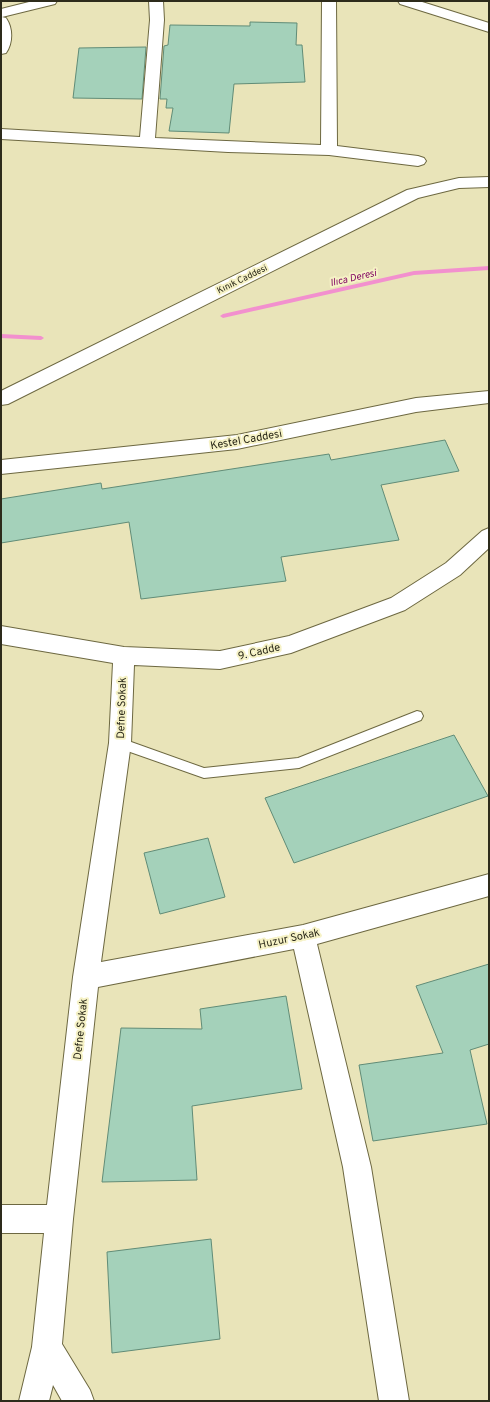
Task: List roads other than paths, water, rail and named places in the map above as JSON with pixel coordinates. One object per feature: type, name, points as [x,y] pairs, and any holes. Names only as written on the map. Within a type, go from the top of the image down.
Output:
[{"type":"street","points":[[1,13],[50,1]]},
{"type":"street","points":[[147,143],[157,20],[156,1]]},
{"type":"street","points":[[329,1],[329,150]]},
{"type":"street","points":[[405,1],[489,28]]},
{"type":"street","points":[[1,21],[5,33],[1,50]]},
{"type":"street","points":[[1,134],[147,143],[329,150],[418,162]]},
{"type":"street","name":"Kınık Caddesi","points":[[1,399],[413,194],[458,183],[489,182]]},
{"type":"street","name":"Kestel Caddesi","points":[[1,468],[237,442],[416,405],[489,397]]},
{"type":"street","name":"9. Cadde","points":[[1,635],[124,656],[220,660],[290,644],[398,604],[453,569],[489,536]]},
{"type":"street","name":"Defne Sokak","points":[[34,1401],[47,1347],[59,1219],[86,977],[120,743],[124,656]]},
{"type":"street","name":"Huzur Sokak","points":[[86,977],[303,936],[489,885]]},
{"type":"street","points":[[303,936],[357,1167],[394,1401]]},
{"type":"street","points":[[1,1219],[59,1219]]},
{"type":"street","points":[[47,1347],[79,1401]]},
{"type":"lane","points":[[120,743],[204,774],[298,763],[417,716]]},
{"type":"waterway","name":"Ilıca Deresi","points":[[223,316],[414,273],[489,268]]},
{"type":"waterway","name":"Ilıca Deresi","points":[[1,336],[41,338]]}]
